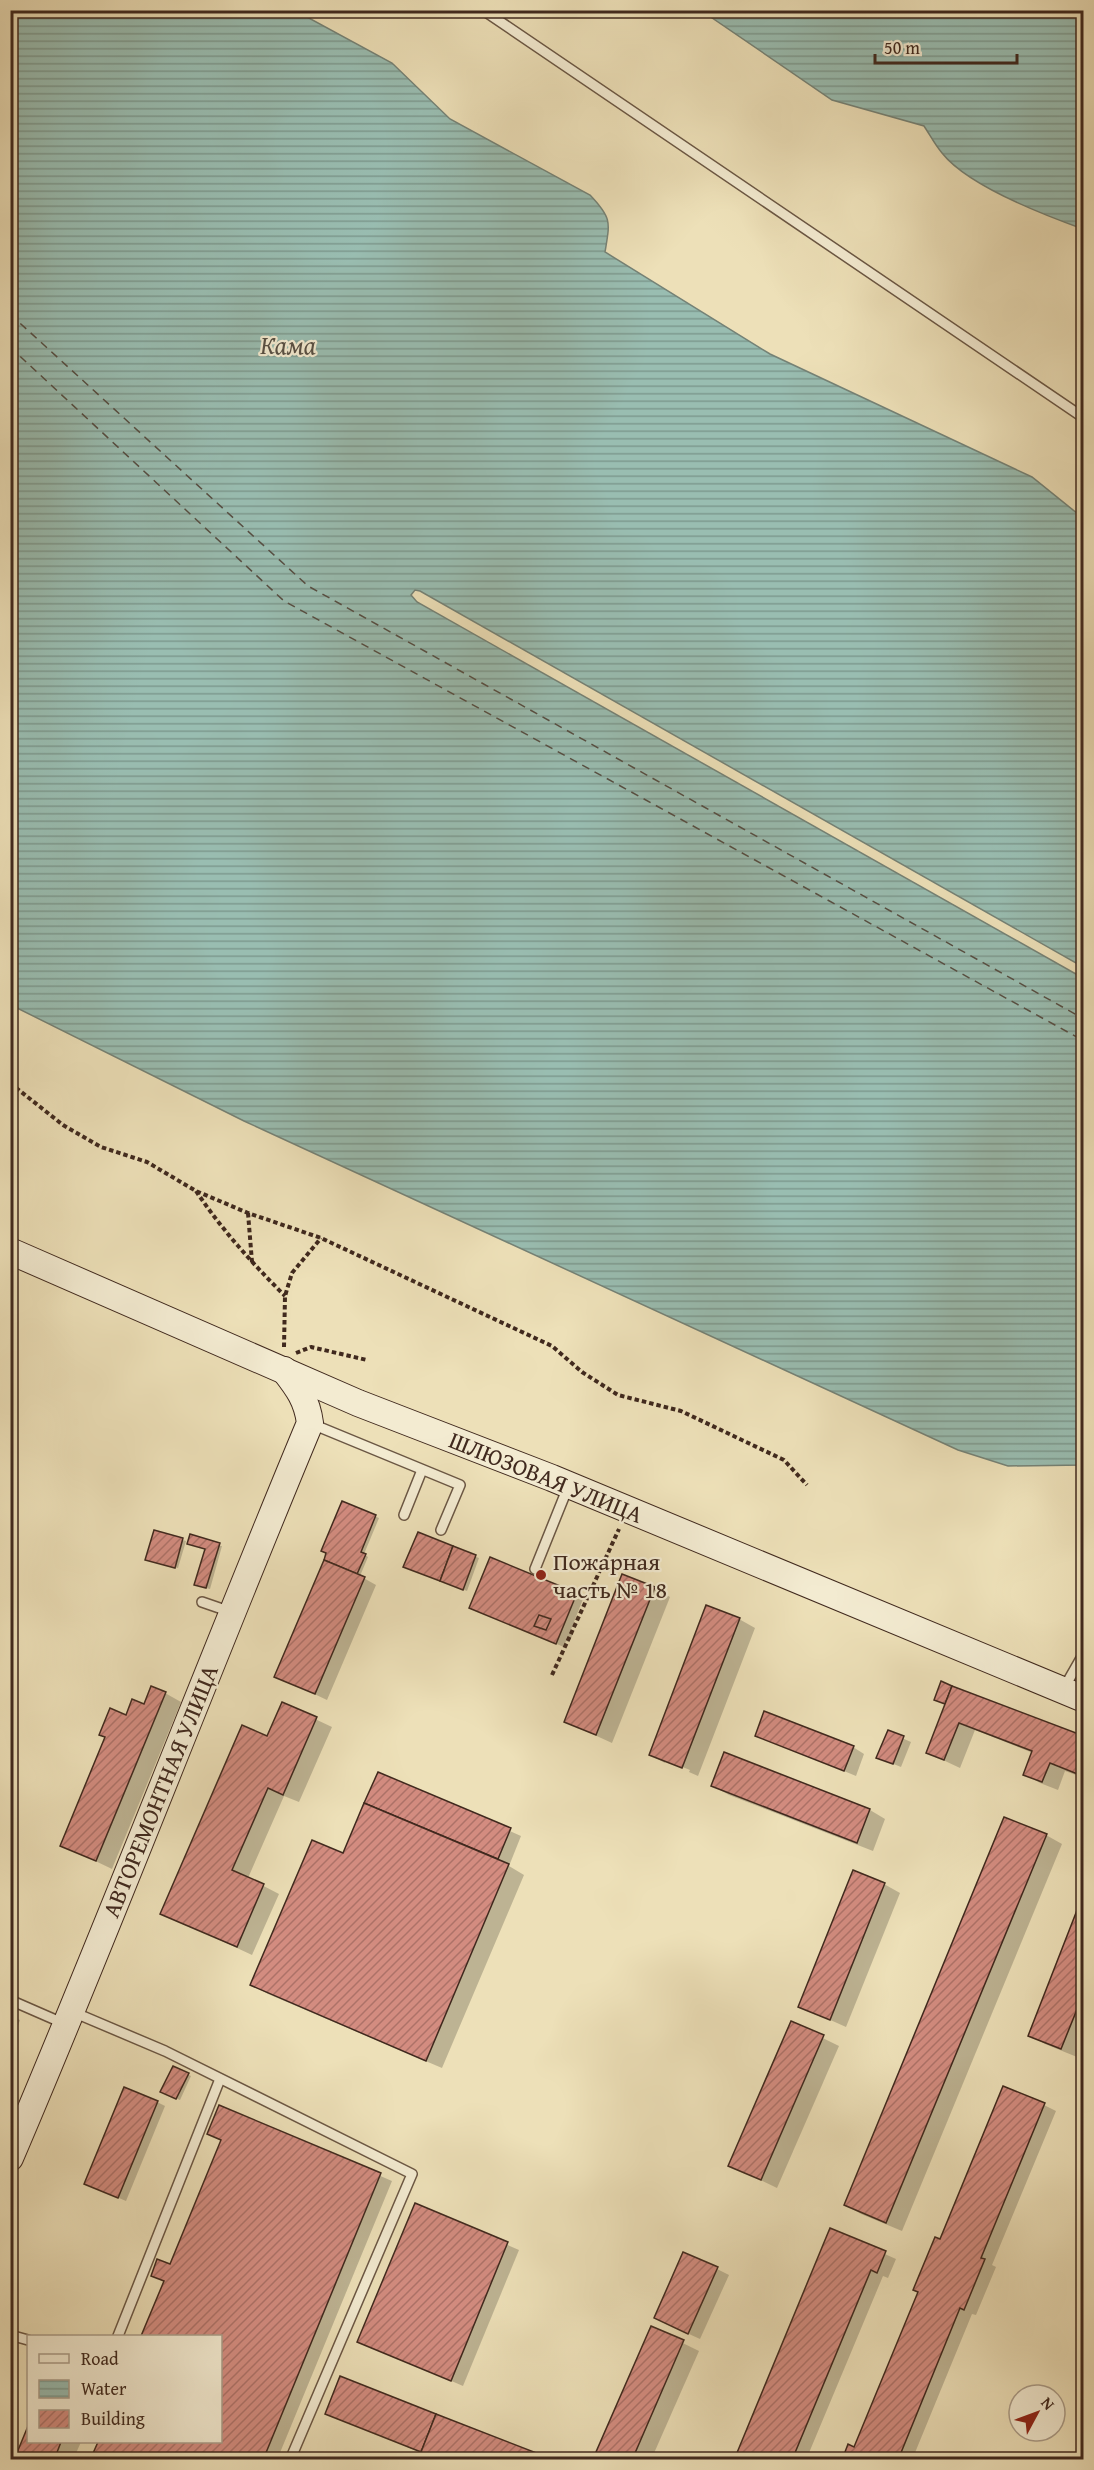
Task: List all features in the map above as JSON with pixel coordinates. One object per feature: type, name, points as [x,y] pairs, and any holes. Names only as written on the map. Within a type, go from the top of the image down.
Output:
[{"type":"street","name":"ШЛЮЗОВАЯ УЛИЦА","points":[[10,1251],[284,1365],[358,1403],[569,1485],[1073,1694]]},
{"type":"street","points":[[284,1365],[308,1406],[310,1423],[324,1414],[358,1403]]},
{"type":"street","name":"АВТОРЕМОНТНАЯ УЛИЦА","points":[[10,2158],[70,2018],[231,1612],[310,1423]]},
{"type":"lane","points":[[483,10],[1083,418]]},
{"type":"lane","points":[[310,1423],[460,1485],[441,1530]]},
{"type":"lane","points":[[404,1515],[423,1470]]},
{"type":"lane","points":[[535,1569],[569,1485]]},
{"type":"lane","points":[[202,1602],[231,1612]]},
{"type":"lane","points":[[1073,1694],[1083,1653]]},
{"type":"lane","points":[[10,2000],[165,2051],[412,2174],[290,2460]]},
{"type":"lane","points":[[119,2335],[220,2079]]},
{"type":"lane","points":[[10,2335],[27,2340]]},
{"type":"path","points":[[10,1083],[63,1125],[101,1147],[147,1162],[196,1191],[248,1213],[321,1238],[552,1346],[582,1372],[618,1395],[681,1411],[784,1460],[807,1485]]},
{"type":"path","points":[[196,1191],[218,1224],[285,1296]]},
{"type":"path","points":[[248,1213],[252,1263]]},
{"type":"path","points":[[284,1365],[285,1296],[292,1273],[321,1238]]},
{"type":"path","points":[[284,1365],[311,1347],[367,1360]]},
{"type":"path","points":[[552,1675],[619,1529]]},
{"type":"water","name":"Кама","points":[[10,11],[296,11],[392,63],[450,119],[590,195],[602,209],[608,221],[605,252],[770,354],[1032,477],[1083,518],[1083,967],[420,591],[415,590],[411,595],[417,602],[1083,978],[1083,1465],[1008,1466],[958,1450],[244,1121],[11,1005]]},
{"type":"water","points":[[702,11],[1083,11],[1083,229],[1008,198],[970,177],[942,153],[924,126],[832,100]]},
{"type":"building","points":[[342,1501],[376,1515],[361,1552],[366,1554],[357,1574],[324,1560],[326,1553],[321,1551]]},
{"type":"building","points":[[154,1530],[183,1538],[175,1568],[145,1560]]},
{"type":"building","points":[[418,1532],[453,1546],[440,1581],[403,1567]]},
{"type":"building","points":[[190,1534],[220,1543],[206,1588],[194,1585],[205,1549],[187,1544]]},
{"type":"building","points":[[453,1546],[476,1555],[463,1590],[440,1581]]},
{"type":"building","points":[[490,1557],[577,1593],[556,1644],[469,1608]]},
{"type":"building","points":[[324,1560],[365,1577],[315,1694],[274,1677]]},
{"type":"building","points":[[622,1574],[655,1587],[596,1735],[564,1722]]},
{"type":"building","points":[[706,1605],[740,1618],[682,1768],[649,1755]]},
{"type":"building","points":[[539,1615],[551,1619],[546,1630],[534,1626]]},
{"type":"building","points":[[941,1681],[952,1686],[945,1704],[934,1700]]},
{"type":"building","points":[[151,1686],[166,1692],[96,1861],[60,1846],[105,1737],[99,1735],[110,1708],[126,1715],[132,1699],[144,1704]]},
{"type":"building","points":[[952,1686],[1084,1736],[1084,1766],[1080,1775],[1050,1763],[1042,1782],[1023,1775],[1032,1751],[959,1723],[944,1760],[926,1753]]},
{"type":"building","points":[[282,1702],[317,1717],[283,1795],[268,1788],[232,1870],[264,1884],[237,1947],[160,1914],[242,1725],[267,1736]]},
{"type":"building","points":[[764,1711],[854,1746],[844,1771],[755,1736]]},
{"type":"building","points":[[888,1730],[904,1736],[893,1764],[876,1758]]},
{"type":"building","points":[[724,1752],[870,1809],[857,1843],[711,1786]]},
{"type":"building","points":[[378,1772],[511,1828],[498,1859],[364,1803]]},
{"type":"building","points":[[364,1803],[509,1864],[426,2061],[250,1985],[312,1840],[343,1853]]},
{"type":"building","points":[[1004,1817],[1047,1834],[886,2223],[844,2205]]},
{"type":"building","points":[[853,1870],[885,1883],[830,2020],[798,2007]]},
{"type":"building","points":[[1081,1900],[1084,1901],[1084,1992],[1061,2049],[1028,2036]]},
{"type":"building","points":[[791,2021],[824,2035],[761,2180],[728,2166]]},
{"type":"building","points":[[173,2066],[189,2073],[176,2099],[160,2092]]},
{"type":"building","points":[[1003,2086],[1045,2103],[981,2258],[985,2259],[964,2310],[960,2308],[898,2460],[842,2460],[848,2444],[854,2447],[918,2292],[913,2290],[935,2237],[940,2239]]},
{"type":"building","points":[[124,2087],[158,2101],[118,2198],[84,2184]]},
{"type":"building","points":[[219,2105],[381,2173],[263,2460],[90,2460],[98,2443],[222,2443],[222,2335],[141,2335],[164,2281],[151,2276],[157,2259],[170,2264],[221,2140],[207,2134]]},
{"type":"building","points":[[415,2203],[508,2242],[451,2381],[357,2342]]},
{"type":"building","points":[[830,2228],[886,2251],[877,2273],[871,2270],[792,2460],[734,2460]]},
{"type":"building","points":[[683,2252],[718,2267],[688,2334],[654,2318]]},
{"type":"building","points":[[651,2326],[684,2340],[632,2460],[613,2460],[596,2452]]},
{"type":"building","points":[[340,2376],[436,2414],[421,2452],[325,2414]]},
{"type":"building","points":[[436,2414],[552,2460],[441,2460],[421,2452]]},
{"type":"building","points":[[27,2428],[27,2443],[61,2443],[54,2460],[14,2460]]},
{"type":"ferry route","points":[[10,314],[308,586],[1084,1019]]},
{"type":"ferry route","points":[[10,347],[284,601],[1084,1041]]},
{"type":"place","name":"Пожарная часть № 18","points":[[541,1575]]}]
